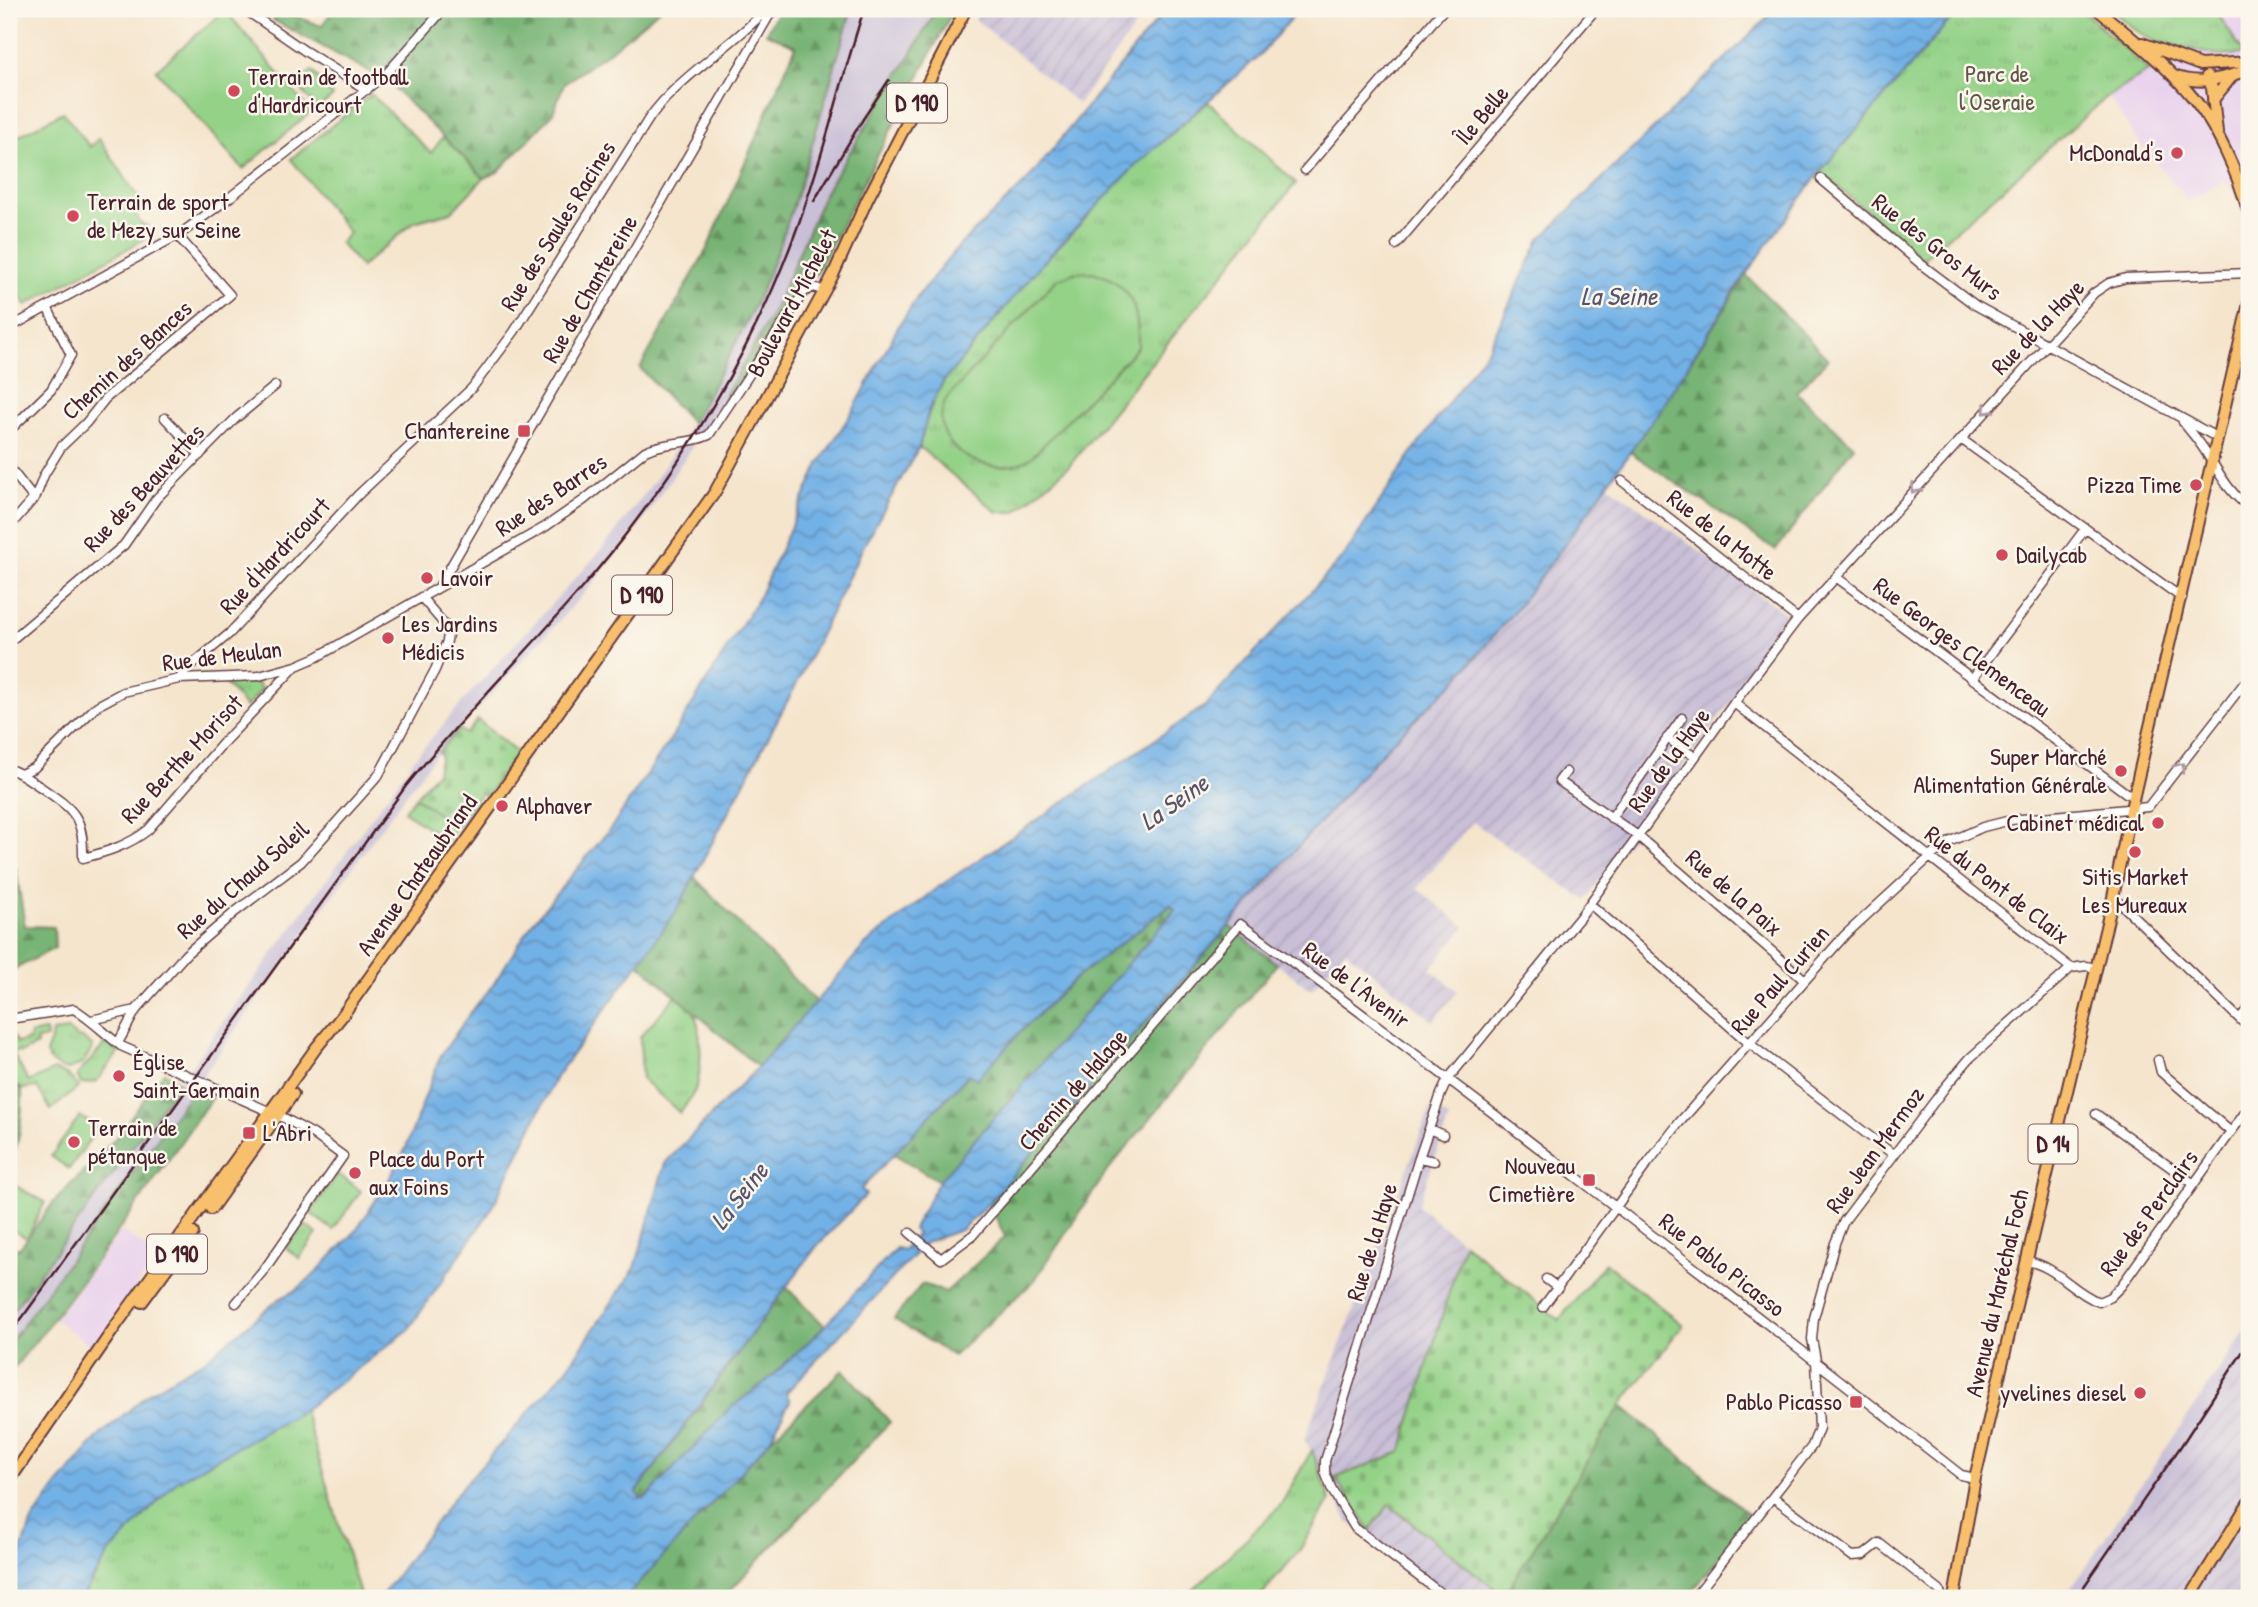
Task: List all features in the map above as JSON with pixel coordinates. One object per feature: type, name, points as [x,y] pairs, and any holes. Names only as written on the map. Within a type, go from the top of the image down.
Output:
[{"type":"main road","name":"Boulevard Michelet","points":[[526,758],[715,492],[821,290],[848,246],[868,198],[966,9]]},
{"type":"main road","points":[[2096,9],[2172,75],[2190,87],[2238,176],[2249,214]]},
{"type":"main road","points":[[2136,41],[2200,65],[2249,61]]},
{"type":"main road","points":[[2200,65],[2209,81],[2217,135]]},
{"type":"main road","points":[[2190,87],[2200,65]]},
{"type":"main road","points":[[2190,87],[2249,70]]},
{"type":"main road","points":[[2213,100],[2233,75]]},
{"type":"main road","name":"Avenue du Maréchal Foch","points":[[1954,1598],[1975,1478],[2112,902],[2134,796],[2249,303]]},
{"type":"main road","name":"Avenue Chateaubriand","points":[[9,1481],[117,1324],[321,1052],[342,1016],[526,758]]},
{"type":"main road","name":"Avenue Chateaubriand","points":[[9,1490],[274,1114]]},
{"type":"main road","points":[[2190,1598],[2249,1502]]},
{"type":"street","points":[[244,9],[367,90]]},
{"type":"street","points":[[9,328],[178,234],[229,198],[387,73],[444,9]]},
{"type":"street","name":"Rue des Saules Racines","points":[[386,468],[464,398],[488,369],[664,98],[747,30],[767,9]]},
{"type":"street","name":"Rue de Chantereine","points":[[438,587],[773,9]]},
{"type":"street","points":[[1305,170],[1444,9]]},
{"type":"street","name":"Île Belle","points":[[1396,246],[1596,9]]},
{"type":"street","name":"Rue des Gros Murs","points":[[1821,179],[1891,240],[1975,305],[2218,438]]},
{"type":"street","name":"Chemin des Bances","points":[[9,527],[34,499],[44,475],[61,447],[105,399],[230,295],[178,234]]},
{"type":"street","name":"Rue de la Haye","points":[[1447,1598],[1356,1528],[1332,1490],[1325,1472],[1325,1461],[1419,1158],[1448,1079],[1590,904],[1734,703],[1798,619],[2094,293],[2126,278],[2249,273]]},
{"type":"street","name":"Rue des Barres","points":[[438,587],[554,521],[645,451],[653,447],[701,439],[713,431],[800,297],[807,289],[821,290]]},
{"type":"street","points":[[9,431],[51,390],[71,355],[47,307]]},
{"type":"street","name":"Rue des Beauvettes","points":[[9,642],[124,545],[156,499],[236,418],[275,386]]},
{"type":"street","points":[[165,418],[200,455]]},
{"type":"street","name":"Rue des Gros Murs","points":[[2181,419],[2218,474],[2249,507]]},
{"type":"street","points":[[1961,439],[2182,598]]},
{"type":"street","points":[[9,467],[34,499]]},
{"type":"street","name":"Rue d'Hardricourt","points":[[183,679],[188,668],[229,634],[386,468]]},
{"type":"street","name":"Rue de la Motte","points":[[1622,481],[1798,619]]},
{"type":"street","points":[[1972,678],[2085,529]]},
{"type":"street","name":"Rue Georges Clemenceau","points":[[1836,577],[2126,793],[2134,796]]},
{"type":"street","name":"Rue de Meulan","points":[[21,774],[35,767],[103,702],[123,692],[183,679],[258,676],[296,666],[317,657],[438,587]]},
{"type":"street","name":"Rue du Chaud Soleil","points":[[119,1045],[136,1010],[186,954],[235,912],[301,862],[378,776],[435,670],[447,641],[445,625],[421,597]]},
{"type":"street","name":"Rue Berthe Morisot","points":[[21,774],[71,808],[84,834],[83,858],[116,849],[148,830],[223,743],[296,666]]},
{"type":"street","points":[[2131,810],[2146,808],[2152,804],[2249,677]]},
{"type":"street","name":"Rue du Pont de Claix","points":[[1734,703],[2071,968]]},
{"type":"street","points":[[1611,818],[1682,718]]},
{"type":"street","points":[[1667,738],[1695,757]]},
{"type":"street","points":[[9,769],[21,774]]},
{"type":"street","name":"Rue de la Paix","points":[[1566,772],[1559,781],[1638,836],[1805,980]]},
{"type":"street","name":"Rue Paul Curien","points":[[1543,1307],[1673,1131],[1845,935],[1931,856],[1951,841],[1983,827],[2011,820],[2131,810]]},
{"type":"street","points":[[2112,902],[2120,903],[2249,1028]]},
{"type":"street","points":[[1590,904],[1750,1044],[1894,1154]]},
{"type":"street","name":"Rue de l'Avenir","points":[[1240,924],[1448,1079]]},
{"type":"street","name":"Chemin de Halage","points":[[910,1233],[941,1259],[973,1235],[1240,924]]},
{"type":"street","points":[[2071,968],[2086,965],[2095,968]]},
{"type":"street","name":"Rue Jean Mermoz","points":[[1694,1598],[1812,1446],[1819,1427],[1816,1360],[1812,1339],[1817,1305],[1839,1231],[1847,1216],[1970,1058],[2071,968]]},
{"type":"street","points":[[2240,1018],[2249,1008]]},
{"type":"street","points":[[9,1019],[74,1009],[119,1045],[274,1114],[313,1134],[343,1156],[264,1270],[236,1303]]},
{"type":"street","points":[[91,1020],[136,1010]]},
{"type":"street","points":[[2158,1060],[2161,1072],[2231,1132]]},
{"type":"street","name":"Rue Pablo Picasso","points":[[1448,1079],[1816,1360],[1961,1475],[1975,1478]]},
{"type":"street","name":"Rue des Perclairs","points":[[2027,1261],[2043,1265],[2099,1302],[2110,1297],[2121,1286],[2249,1107]]},
{"type":"street","points":[[2096,1114],[2194,1184]]},
{"type":"street","points":[[1429,1129],[1443,1135]]},
{"type":"street","points":[[1419,1158],[1434,1161]]},
{"type":"street","points":[[1546,1279],[1558,1288]]},
{"type":"street","points":[[1773,1497],[1852,1556],[1864,1555],[1879,1543],[1940,1591],[1942,1598]]},
{"type":"shaded area","points":[[852,9],[937,9],[825,192],[774,311],[725,396],[701,434],[684,436],[747,321],[790,212],[817,133]]},
{"type":"shaded area","points":[[979,9],[1123,9],[1139,21],[1078,104],[975,19]]},
{"type":"shaded area","points":[[2229,9],[2249,9],[2249,206],[2224,181],[2188,201],[2138,141],[2108,97],[2162,45],[2243,54],[2218,14]]},
{"type":"shaded area","points":[[694,444],[640,525],[588,589],[438,752],[9,1344],[9,1316],[415,758],[464,700],[603,548],[656,479],[677,446]]},
{"type":"shaded area","points":[[1607,484],[1792,618],[1585,900],[1473,822],[1417,888],[1465,927],[1430,969],[1458,991],[1433,1021],[1345,950],[1311,990],[1229,926],[1389,745],[1456,680],[1517,608]]},
{"type":"shaded area","points":[[1431,1107],[1449,1118],[1418,1206],[1464,1243],[1401,1452],[1336,1477],[1369,1530],[1389,1504],[1504,1596],[1503,1598],[1450,1598],[1348,1522],[1304,1440]]},
{"type":"shaded area","points":[[122,1230],[158,1257],[93,1347],[55,1320]]},
{"type":"shaded area","points":[[2249,1326],[2249,1363],[2088,1598],[2064,1598]]},
{"type":"shaded area","points":[[2249,1363],[2249,1495],[2235,1518],[2249,1537],[2249,1598],[2088,1598]]},
{"type":"green space","points":[[279,9],[321,26],[334,9],[660,9],[610,51],[564,84],[552,115],[498,172],[484,178],[387,81],[273,20]]},
{"type":"green space","points":[[779,9],[852,9],[779,247],[749,316],[692,423],[640,368],[707,249],[796,46],[766,33]]},
{"type":"green space","points":[[937,9],[954,9],[816,274],[804,281],[724,407],[725,396],[774,311],[825,192]]},
{"type":"green space","name":"Parc de l'Oseraie","points":[[1961,9],[2081,9],[2149,71],[2107,97],[1923,259],[1820,172]]},
{"type":"green space","points":[[2110,9],[2229,9],[2218,14],[2244,54],[2219,56],[2154,41],[2138,32]]},
{"type":"green space","name":"Terrain de football d'Hardricourt","points":[[225,10],[311,112],[243,169],[156,70]]},
{"type":"green space","points":[[312,71],[333,96],[317,109],[296,83]]},
{"type":"green space","points":[[371,94],[431,153],[443,137],[484,178],[451,212],[414,222],[361,267],[340,243],[349,233],[291,159]]},
{"type":"green space","points":[[1208,102],[1296,183],[1069,466],[1015,512],[997,512],[919,447],[943,382],[1038,268],[1137,164]]},
{"type":"green space","name":"Terrain de sport de Mezy sur Seine","points":[[63,112],[90,147],[99,138],[139,199],[130,207],[152,235],[26,305],[9,281],[9,141]]},
{"type":"green space","points":[[1092,272],[1116,283],[1130,299],[1137,321],[1138,347],[1032,457],[1016,464],[998,466],[980,463],[964,456],[952,445],[944,431],[942,415],[947,398],[1057,279],[1074,273]]},
{"type":"green space","points":[[1746,275],[1828,359],[1796,392],[1854,446],[1776,550],[1630,452]]},
{"type":"green space","points":[[222,680],[256,682],[262,689],[246,708]]},
{"type":"green space","points":[[478,720],[517,753],[487,796],[481,793],[457,827],[415,797],[437,772],[441,755],[438,752],[459,729],[466,734]]},
{"type":"green space","points":[[415,797],[457,827],[447,841],[404,811]]},
{"type":"green space","points":[[9,862],[16,869],[25,926],[54,927],[55,948],[9,972]]},
{"type":"green space","points":[[694,877],[816,1002],[758,1067],[638,963],[675,913]]},
{"type":"green space","points":[[1171,904],[1175,910],[939,1181],[894,1154],[969,1074],[977,1078],[1077,977]]},
{"type":"green space","points":[[1229,926],[1277,964],[1108,1170],[1034,1281],[953,1356],[894,1319],[922,1284],[946,1292],[1005,1237],[989,1203]]},
{"type":"green space","points":[[679,992],[689,1002],[696,1017],[700,1050],[698,1082],[680,1113],[642,1079],[640,1037]]},
{"type":"green space","points":[[68,1030],[93,1047],[83,1063],[69,1070],[49,1060],[46,1053],[52,1032]]},
{"type":"green space","points":[[46,1031],[47,1038],[37,1040],[37,1045],[13,1054],[29,1082],[54,1070],[68,1075],[79,1087],[51,1110],[37,1087],[22,1089],[9,1079],[9,1036],[12,1035],[17,1043],[30,1039],[30,1034]]},
{"type":"green space","points":[[106,1043],[119,1052],[96,1082],[81,1084],[77,1075]]},
{"type":"green space","points":[[164,1072],[180,1082],[9,1316],[9,1248],[20,1248],[53,1203],[115,1139]]},
{"type":"green space","points":[[9,1079],[22,1090],[18,1138],[9,1164]]},
{"type":"green space","points":[[194,1088],[213,1096],[88,1272],[9,1374],[9,1344]]},
{"type":"green space","name":"Terrain de pétanque","points":[[80,1116],[98,1128],[69,1169],[51,1156]]},
{"type":"green space","points":[[338,1174],[361,1191],[333,1230],[310,1213]]},
{"type":"green space","points":[[10,1183],[45,1202],[27,1238],[9,1228]]},
{"type":"green space","points":[[304,1224],[317,1234],[299,1258],[286,1248]]},
{"type":"green space","points":[[1464,1243],[1559,1320],[1605,1263],[1683,1325],[1621,1405],[1504,1596],[1389,1505],[1370,1530],[1335,1478],[1401,1452]]},
{"type":"green space","points":[[786,1287],[825,1326],[769,1379],[730,1408],[646,1498],[640,1499],[637,1492]]},
{"type":"green space","points":[[843,1370],[890,1422],[723,1598],[625,1598],[770,1440]]},
{"type":"green space","points":[[1621,1405],[1752,1517],[1687,1598],[1503,1598]]},
{"type":"green space","points":[[304,1410],[361,1598],[82,1598],[109,1553],[177,1481]]},
{"type":"green space","points":[[1312,1450],[1330,1500],[1299,1551],[1259,1598],[1185,1598],[1280,1506]]},
{"type":"water","points":[[1166,9],[1299,9],[1260,55],[1137,164],[1038,268],[943,382],[929,410],[919,447],[864,545],[798,681],[675,913],[556,1077],[491,1210],[408,1330],[304,1410],[177,1481],[109,1553],[81,1598],[9,1598],[9,1571],[32,1521],[96,1439],[149,1393],[204,1361],[279,1299],[295,1291],[356,1231],[405,1150],[440,1057],[491,988],[533,922],[611,828],[672,737],[760,595],[819,464],[854,409],[897,329],[920,293],[959,246],[1027,181]]},
{"type":"water","name":"La Seine","points":[[1774,9],[1961,9],[1820,172],[1737,287],[1661,408],[1566,543],[1517,608],[1456,680],[1389,745],[989,1203],[961,1230],[926,1242],[786,1393],[790,1401],[770,1440],[625,1598],[380,1598],[457,1493],[566,1370],[635,1268],[665,1163],[763,1062],[865,945],[934,890],[1206,705],[1344,556],[1409,457],[1489,347],[1540,239]],"holes":[[[1171,905],[1175,910],[939,1181],[913,1229],[917,1234],[903,1250],[896,1248],[818,1333],[769,1379],[730,1408],[646,1498],[640,1499],[637,1492],[729,1364],[817,1246],[866,1195],[861,1189],[969,1074],[977,1079],[1022,1030],[1077,977]]]},
{"type":"railway","points":[[9,1336],[406,786],[614,550],[687,448],[748,342],[781,269],[815,176],[864,9]]},
{"type":"railway","points":[[814,201],[889,80]]},
{"type":"railway","points":[[2076,1598],[2249,1342]]},
{"type":"place","name":"Terrain de football d'Hardricourt","points":[[234,91]]},
{"type":"place","name":"McDonald's","points":[[2177,153]]},
{"type":"place","name":"Terrain de sport de Mezy sur Seine","points":[[73,216]]},
{"type":"place","name":"Chantereine","points":[[524,431]]},
{"type":"place","name":"Pizza Time","points":[[2196,485]]},
{"type":"place","name":"Dailycab","points":[[2002,555]]},
{"type":"place","name":"Lavoir","points":[[427,578]]},
{"type":"place","name":"Les Jardins Médicis","points":[[388,638]]},
{"type":"place","name":"Super Marché Alimentation Générale","points":[[2121,771]]},
{"type":"place","name":"Alphaver","points":[[502,806]]},
{"type":"place","name":"Cabinet médical","points":[[2158,823]]},
{"type":"place","name":"Sitis Market Les Mureaux","points":[[2135,852]]},
{"type":"place","name":"Église Saint-Germain","points":[[119,1076]]},
{"type":"place","name":"L'Abri","points":[[249,1133]]},
{"type":"place","name":"Terrain de pétanque","points":[[74,1142]]},
{"type":"place","name":"Place du Port aux Foins","points":[[355,1173]]},
{"type":"place","name":"Nouveau Cimetière","points":[[1589,1180]]},
{"type":"place","name":"yvelines diesel","points":[[2140,1393]]},
{"type":"place","name":"Pablo Picasso","points":[[1856,1402]]}]
